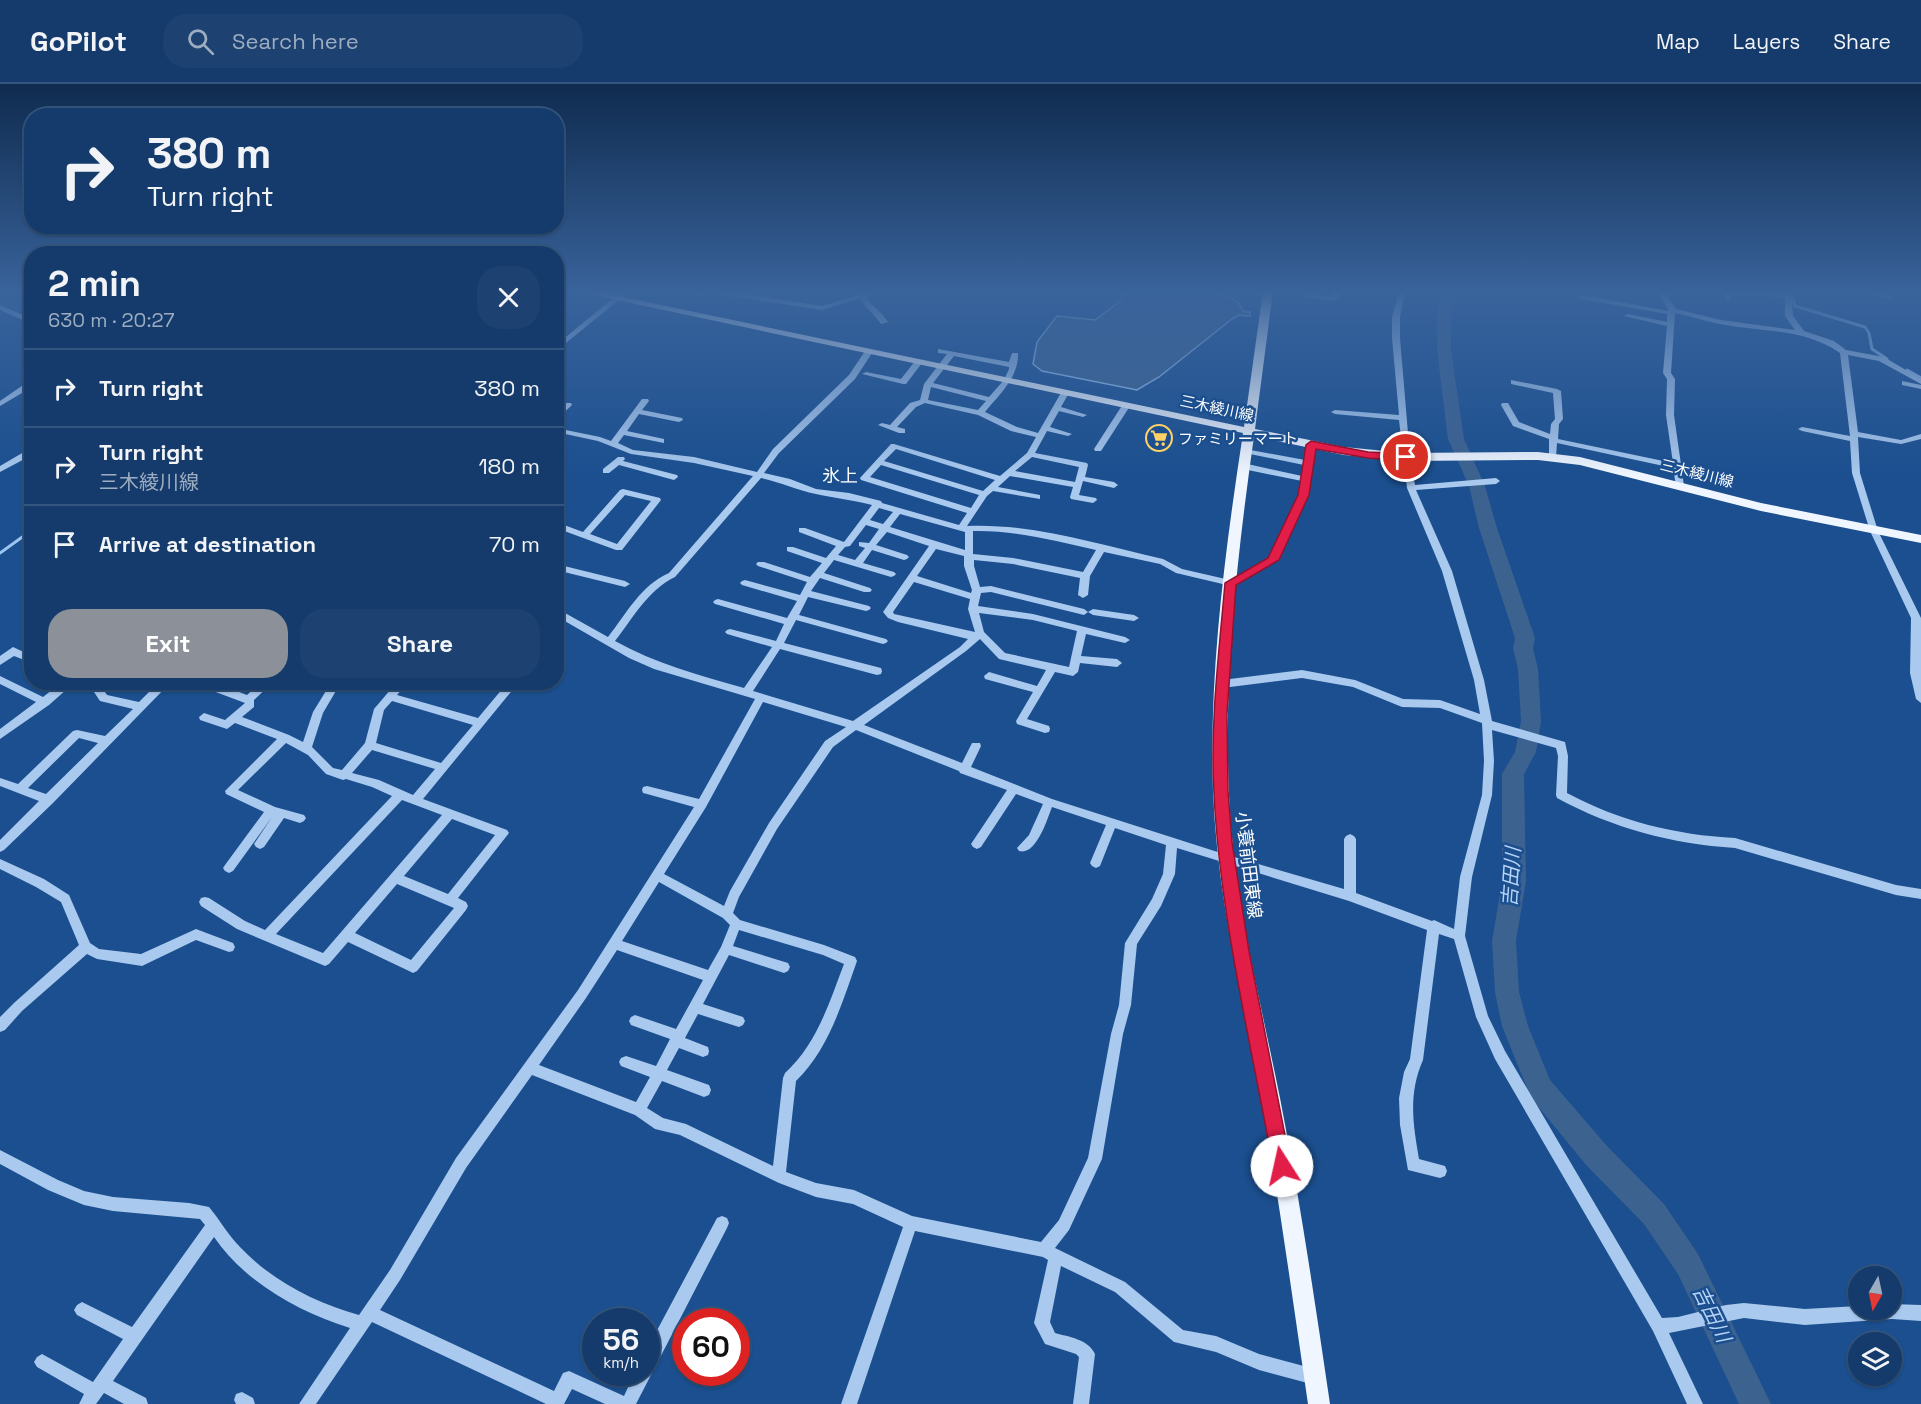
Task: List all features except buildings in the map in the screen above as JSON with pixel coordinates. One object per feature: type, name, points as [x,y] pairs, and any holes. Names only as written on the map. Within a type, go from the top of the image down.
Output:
[{"type":"main road","name":"三木綾川線","points":[[871,353],[1247,432],[1368,455],[1552,457],[1599,465],[1761,507],[1921,539]]},
{"type":"main road","name":"小蓑前田東線","points":[[1259,353],[1244,458],[1222,684],[1221,791],[1227,860],[1298,1253],[1319,1404]]},
{"type":"street","points":[[610,641],[661,579],[672,575],[758,476],[776,451],[852,377],[868,353]]},
{"type":"street","points":[[924,400],[928,384],[952,353],[1012,365]]},
{"type":"street","points":[[1397,353],[1406,457],[1411,489],[1447,571],[1479,680],[1486,722],[1487,795],[1466,877],[1459,936],[1468,972],[1482,1017],[1500,1055],[1658,1326],[1695,1404]]},
{"type":"street","points":[[1668,353],[1666,374],[1671,379],[1670,415],[1680,486]]},
{"type":"street","points":[[1844,353],[1856,473],[1874,531],[1909,599],[1919,625],[1915,673],[1921,699]]},
{"type":"street","points":[[1847,353],[1881,359],[1921,382]]},
{"type":"street","points":[[980,413],[1007,381],[1016,355]]},
{"type":"street","points":[[866,374],[903,382],[918,363]]},
{"type":"street","points":[[1514,382],[1557,391],[1559,419],[1555,424],[1552,457]]},
{"type":"street","points":[[1905,383],[1921,387]]},
{"type":"street","points":[[928,384],[991,400]]},
{"type":"street","points":[[0,404],[24,388]]},
{"type":"street","points":[[978,635],[973,609],[975,593],[965,530],[972,511],[988,491],[1030,454],[1065,393]]},
{"type":"street","points":[[892,428],[904,410],[924,400],[980,413],[1014,429],[1068,434]]},
{"type":"street","points":[[613,444],[645,401]]},
{"type":"street","points":[[564,409],[568,405]]},
{"type":"street","points":[[1505,405],[1516,424],[1553,439],[1676,466]]},
{"type":"street","points":[[1098,449],[1126,406]]},
{"type":"street","points":[[1056,408],[1083,415]]},
{"type":"street","points":[[904,410],[918,413]]},
{"type":"street","points":[[637,411],[680,420]]},
{"type":"street","points":[[1335,412],[1404,418]]},
{"type":"street","points":[[882,425],[902,431]]},
{"type":"street","points":[[1802,429],[1901,442],[1921,436]]},
{"type":"street","points":[[564,432],[600,439],[631,452],[694,460],[787,481],[815,492],[849,496],[878,503],[965,530],[986,528],[1035,533],[1162,562],[1179,571],[1231,583],[1273,560],[1304,495],[1304,479],[1311,445]]},
{"type":"street","points":[[622,432],[661,441]]},
{"type":"street","points":[[972,511],[864,478],[894,446],[1002,480]]},
{"type":"street","points":[[606,471],[631,452]]},
{"type":"street","points":[[1030,454],[1084,465],[1074,497],[1093,500]]},
{"type":"street","points":[[641,469],[656,455]]},
{"type":"street","points":[[0,469],[24,456]]},
{"type":"street","points":[[1244,458],[1308,464]]},
{"type":"street","points":[[1244,458],[1304,479]]},
{"type":"street","points":[[617,462],[674,477]]},
{"type":"street","points":[[879,462],[988,491],[1037,497]]},
{"type":"street","points":[[1010,472],[1114,485]]},
{"type":"street","points":[[1411,489],[1492,482]]},
{"type":"street","points":[[564,528],[619,548],[657,500],[623,492],[585,535]]},
{"type":"street","points":[[746,693],[778,645],[790,619],[815,578],[842,545],[847,544],[878,503]]},
{"type":"street","points":[[857,564],[866,545],[899,510]]},
{"type":"street","points":[[864,521],[968,555],[1013,561],[1085,576]]},
{"type":"street","points":[[802,530],[842,545]]},
{"type":"street","points":[[866,545],[904,557]]},
{"type":"street","points":[[934,545],[891,606],[888,612],[891,616],[978,635],[1002,656],[1073,672],[1082,631]]},
{"type":"street","points":[[1083,595],[1085,576],[1102,548]]},
{"type":"street","points":[[790,549],[891,574]]},
{"type":"street","points":[[762,564],[867,590]]},
{"type":"street","points":[[564,569],[625,584]]},
{"type":"street","points":[[912,578],[975,593],[991,589],[1089,612],[1134,618]]},
{"type":"street","points":[[745,583],[820,599],[852,603],[866,608]]},
{"type":"street","points":[[718,602],[883,641]]},
{"type":"street","points":[[973,609],[1034,617],[1082,631],[1125,640]]},
{"type":"street","points":[[1108,636],[1112,614]]},
{"type":"street","points":[[564,615],[632,655],[657,666],[856,726],[1049,802],[1227,860],[1350,896],[1459,936]]},
{"type":"street","points":[[730,632],[877,671]]},
{"type":"street","points":[[639,1110],[726,949],[734,895],[773,826],[829,744],[963,649],[978,635]]},
{"type":"street","points":[[0,661],[13,651],[24,656]]},
{"type":"street","points":[[1076,659],[1117,663]]},
{"type":"street","points":[[1045,729],[1022,721],[1053,667]]},
{"type":"street","points":[[1222,684],[1302,674],[1355,684],[1402,703],[1440,704],[1506,730],[1561,745],[1563,756],[1561,795],[1577,804],[1648,828],[1711,843],[1735,843],[1896,890],[1921,894]]},
{"type":"street","points":[[989,675],[1039,690]]},
{"type":"street","points":[[0,680],[45,702]]},
{"type":"street","points":[[3,730],[60,690]]},
{"type":"street","points":[[103,690],[104,698],[142,707]]},
{"type":"street","points":[[0,847],[158,690]]},
{"type":"street","points":[[224,690],[249,699]]},
{"type":"street","points":[[249,699],[259,690]]},
{"type":"street","points":[[306,748],[318,712],[331,690]]},
{"type":"street","points":[[343,776],[370,745],[380,709],[396,690]]},
{"type":"street","points":[[416,800],[512,690]]},
{"type":"street","points":[[390,697],[481,723]]},
{"type":"street","points":[[307,1404],[367,1319],[461,1163],[582,994],[658,876],[702,804],[761,697]]},
{"type":"street","points":[[204,717],[227,725],[250,704],[249,699]]},
{"type":"street","points":[[235,719],[306,748],[330,771],[375,783],[400,795],[504,833],[450,900]]},
{"type":"street","points":[[20,789],[77,734],[107,741]]},
{"type":"street","points":[[285,738],[230,791],[276,811],[300,818]]},
{"type":"street","points":[[370,745],[444,768]]},
{"type":"street","points":[[964,770],[976,746]]},
{"type":"street","points":[[0,782],[49,800]]},
{"type":"street","points":[[977,844],[1013,789]]},
{"type":"street","points":[[647,790],[702,804]]},
{"type":"street","points":[[267,936],[400,795]]},
{"type":"street","points":[[1023,848],[1033,838],[1049,802]]},
{"type":"street","points":[[260,844],[276,811]]},
{"type":"street","points":[[229,868],[276,811]]},
{"type":"street","points":[[205,902],[241,925],[325,960],[451,813]]},
{"type":"street","points":[[1096,863],[1112,823]]},
{"type":"street","points":[[1350,839],[1350,896]]},
{"type":"street","points":[[1082,1404],[1087,1354],[1080,1348],[1050,1339],[1042,1323],[1050,1253],[1095,1159],[1117,1034],[1125,1005],[1131,944],[1157,902],[1169,874],[1172,842]]},
{"type":"street","points":[[0,864],[40,883],[65,899],[86,947],[97,954],[142,960],[196,934],[229,947]]},
{"type":"street","points":[[658,876],[731,919],[851,961],[831,1015],[802,1068],[790,1078],[779,1176]]},
{"type":"street","points":[[346,935],[413,967],[462,906],[396,878]]},
{"type":"street","points":[[1434,925],[1416,1060],[1409,1072],[1406,1112],[1413,1165],[1440,1171]]},
{"type":"street","points":[[613,943],[711,977]]},
{"type":"street","points":[[0,1026],[18,1007],[86,947]]},
{"type":"street","points":[[726,949],[784,967]]},
{"type":"street","points":[[695,1007],[739,1021]]},
{"type":"street","points":[[635,1021],[703,1051]]},
{"type":"street","points":[[626,1062],[704,1090]]},
{"type":"street","points":[[529,1068],[639,1110],[660,1124],[681,1129],[779,1176],[816,1190],[854,1197],[911,1223],[1050,1253],[1120,1287],[1179,1337],[1216,1344],[1259,1362],[1315,1377]]},
{"type":"street","points":[[0,1157],[82,1197],[110,1204],[169,1207],[204,1212],[236,1253],[284,1292],[336,1318],[367,1319],[557,1401],[569,1379],[623,1404]]},
{"type":"street","points":[[660,1341],[722,1222]]},
{"type":"street","points":[[849,1404],[911,1223]]},
{"type":"street","points":[[95,1393],[214,1224]]},
{"type":"street","points":[[82,1310],[135,1337]]},
{"type":"street","points":[[1658,1326],[1675,1326],[1737,1311],[1801,1317],[1836,1317],[1888,1311],[1921,1313]]},
{"type":"street","points":[[42,1362],[95,1393],[140,1404]]},
{"type":"street","points":[[628,1404],[637,1386]]},
{"type":"water","points":[[1035,353],[1190,353],[1159,377],[1137,390],[1042,371],[1033,364]]},
{"type":"waterway","name":"吉田川","points":[[1444,353],[1456,439],[1477,486],[1488,528],[1525,638],[1523,648],[1528,669],[1531,721],[1525,752],[1513,774],[1514,881],[1504,941],[1507,992],[1515,1026],[1540,1089],[1597,1156],[1654,1214],[1688,1264],[1755,1404]]},
{"type":"waterway","points":[[1877,353],[1887,359]]},
{"type":"waterway","points":[[1907,370],[1921,378]]},
{"type":"waterway","points":[[0,553],[24,536]]},
{"type":"place","name":"ファミリーマート","points":[[1159,438]]},
{"type":"district","name":"氷上","points":[[840,475]]},
{"type":"route","points":[[1282,1166],[1242,951],[1225,842],[1221,791],[1221,714],[1231,583],[1273,560],[1304,495],[1304,479],[1311,445],[1368,455],[1406,457]]}]
